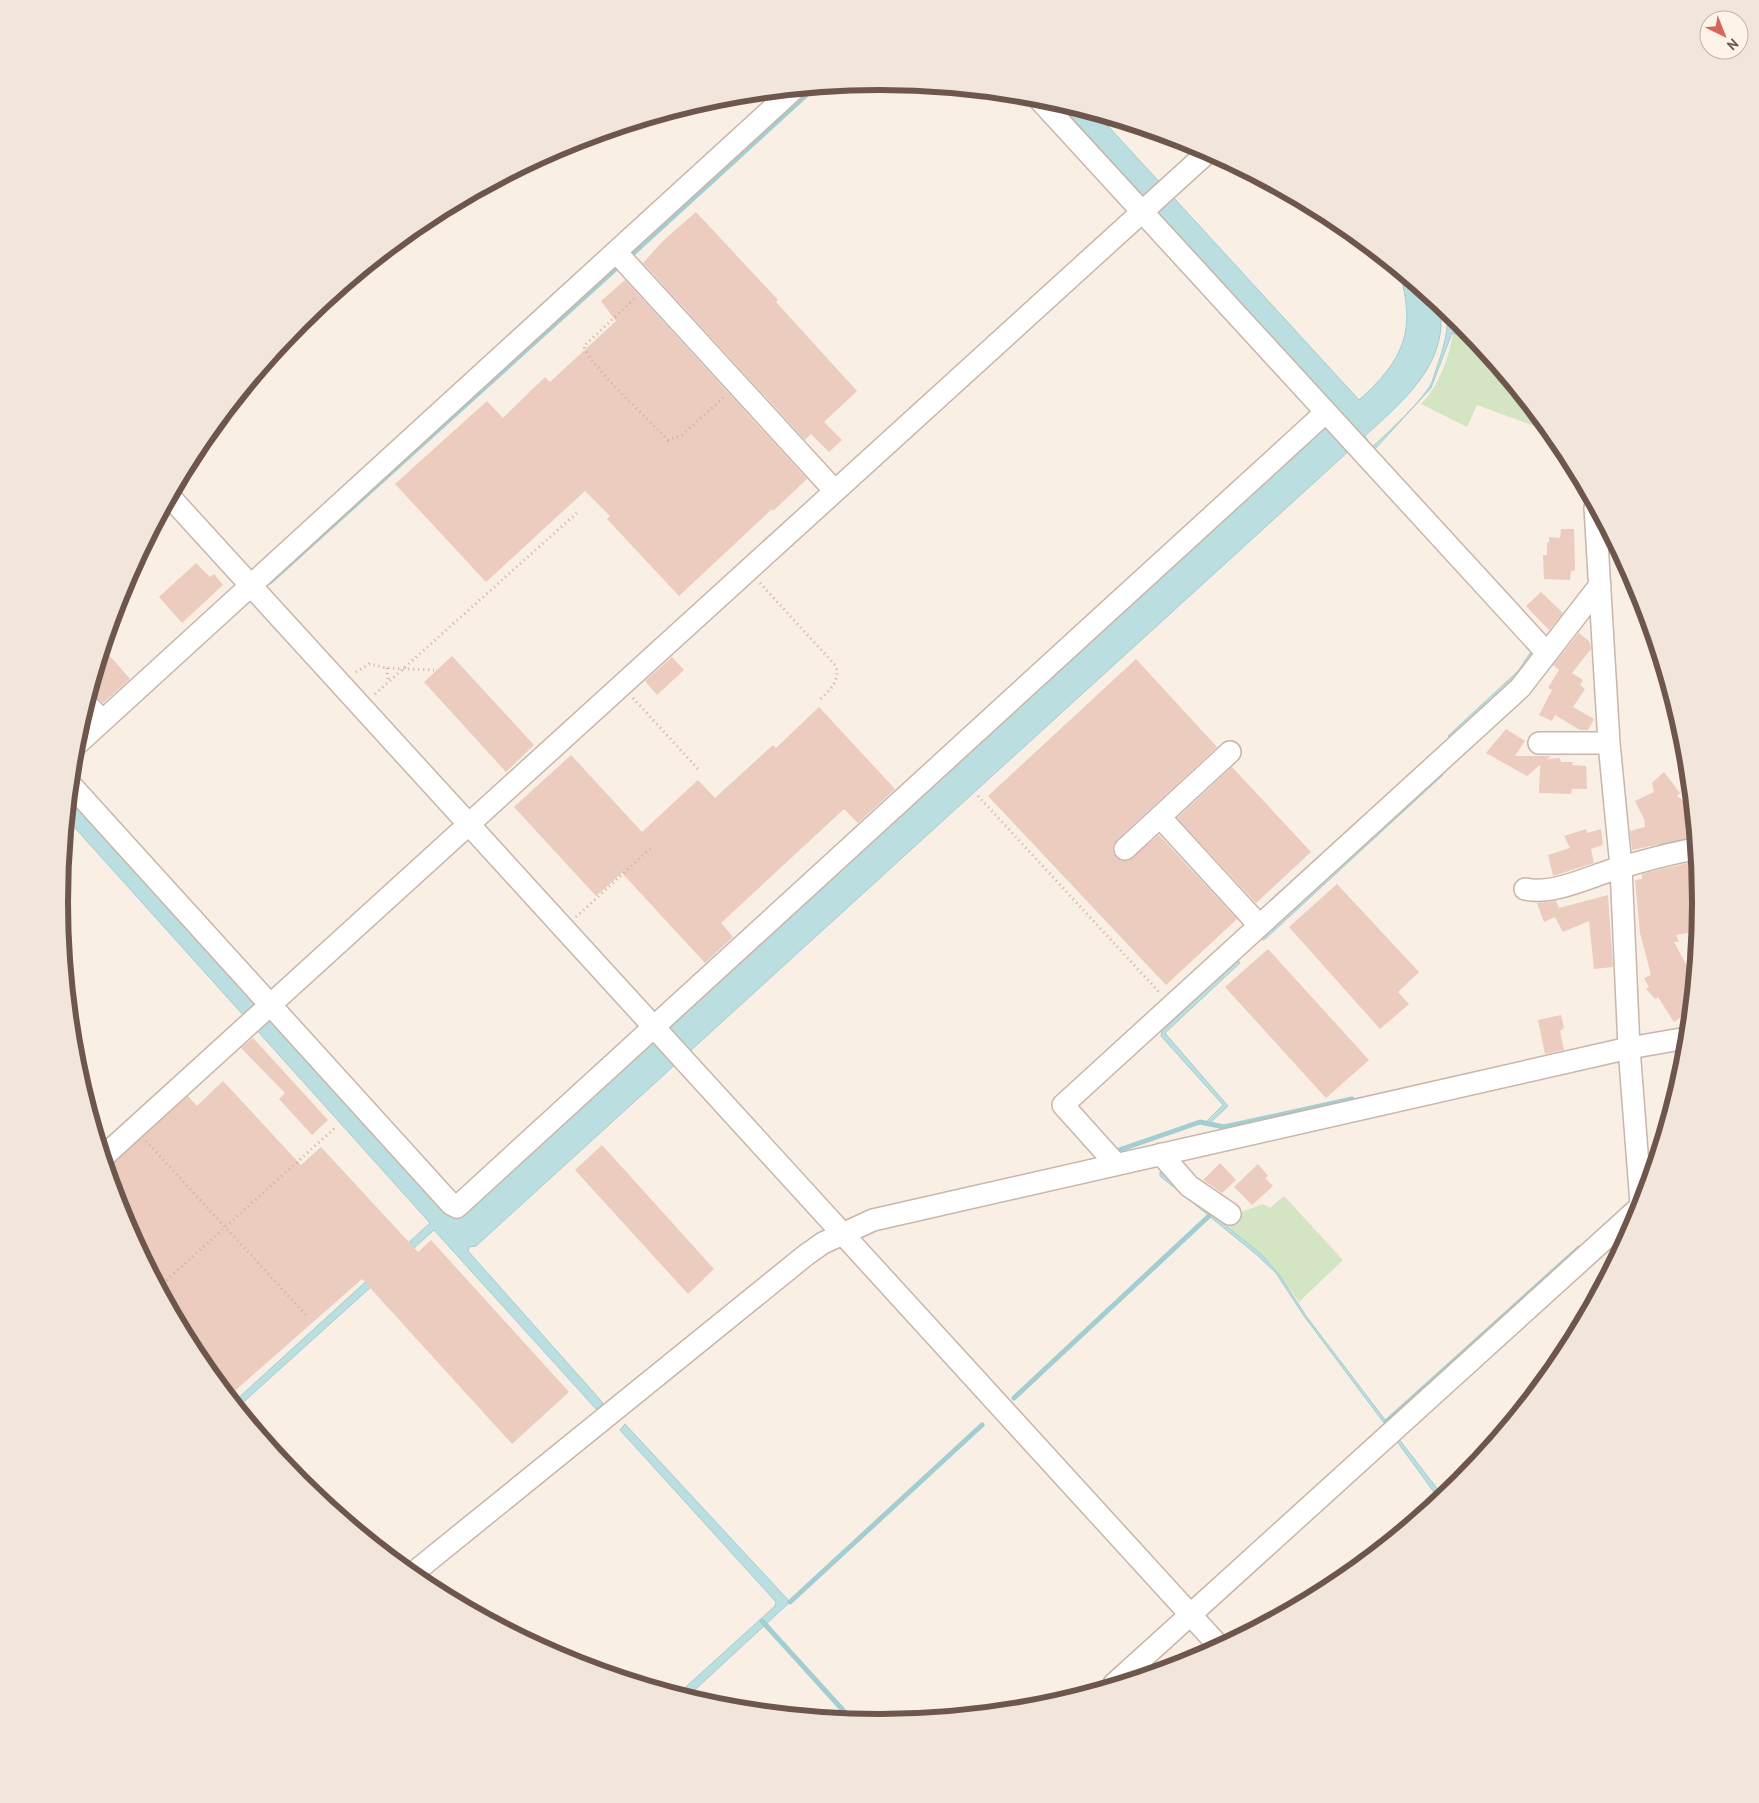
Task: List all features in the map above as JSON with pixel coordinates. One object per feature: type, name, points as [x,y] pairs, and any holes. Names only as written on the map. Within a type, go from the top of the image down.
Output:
[{"type":"street","points":[[84,737],[788,95]]},
{"type":"street","points":[[1046,107],[1547,653]]},
{"type":"street","points":[[108,1153],[469,826],[834,490],[1203,157]]},
{"type":"street","points":[[616,252],[834,490]]},
{"type":"street","points":[[75,790],[450,1204],[457,1207],[657,1031],[1326,412]]},
{"type":"street","points":[[173,500],[1214,1641]]},
{"type":"street","points":[[1597,521],[1610,743],[1621,867],[1629,1048],[1640,1186]]},
{"type":"street","points":[[1116,1164],[1063,1105],[1520,688],[1600,585]]},
{"type":"street","points":[[91,709],[102,721]]},
{"type":"street","points":[[1539,743],[1610,743]]},
{"type":"street","points":[[1125,849],[1230,752]]},
{"type":"street","points":[[1160,817],[1259,926]]},
{"type":"street","points":[[1525,889],[1534,891],[1559,886],[1621,867],[1690,849]]},
{"type":"street","points":[[418,1569],[806,1256],[823,1243],[873,1220],[1629,1048],[1680,1039]]},
{"type":"street","points":[[1160,1154],[1189,1186],[1230,1214]]},
{"type":"street","points":[[1123,1676],[1628,1217]]},
{"type":"path","points":[[647,287],[584,346],[584,351],[601,371],[668,440],[682,435],[737,385]]},
{"type":"path","points":[[434,670],[402,669],[387,668],[369,664],[360,668],[353,676],[356,700],[388,682],[402,669],[579,511]]},
{"type":"path","points":[[748,569],[836,666],[837,679],[834,686],[819,700]]},
{"type":"path","points":[[387,668],[388,682]]},
{"type":"path","points":[[621,686],[698,769]]},
{"type":"path","points":[[978,796],[1171,1006]]},
{"type":"path","points":[[564,929],[653,846]]},
{"type":"path","points":[[163,1283],[337,1126]]},
{"type":"path","points":[[135,1128],[306,1315]]},
{"type":"green space","points":[[1454,328],[1490,366],[1539,428],[1477,405],[1467,427],[1421,404],[1435,386],[1445,364]]},
{"type":"green space","points":[[1284,1196],[1343,1260],[1299,1302],[1263,1258],[1220,1220],[1263,1204],[1270,1208]]},
{"type":"water","points":[[1067,112],[1104,121],[1359,400],[1387,371],[1403,343],[1407,310],[1401,279],[1441,315],[1438,342],[1433,358],[1425,373],[1403,400],[1365,436],[1372,447],[1396,425],[1428,389],[1441,356],[1448,321],[1453,326],[1453,330],[1463,337],[1452,333],[1431,388],[1374,450],[1547,637],[1543,642],[1362,439],[476,1246],[469,1247],[468,1251],[603,1403],[596,1409],[434,1230],[242,1404],[237,1399],[430,1223],[71,824],[74,800],[463,1215],[1341,413]]},
{"type":"water","points":[[1530,653],[1532,655],[1519,673],[1451,739],[1448,736],[1518,671]]},
{"type":"water","points":[[1440,774],[1443,775],[1264,940],[1262,939]]},
{"type":"water","points":[[1238,960],[1240,963],[1165,1033],[1228,1106],[1209,1124],[1206,1122],[1223,1105],[1161,1036],[1162,1031]]},
{"type":"water","points":[[1160,1172],[1262,1255],[1281,1277],[1306,1316],[1389,1425],[1387,1427],[1304,1316],[1276,1273],[1257,1255],[1160,1176]]},
{"type":"water","points":[[625,1424],[790,1602],[693,1692],[683,1689],[775,1606],[776,1602],[620,1430]]},
{"type":"water","points":[[1398,1438],[1439,1490],[1435,1494],[1396,1440]]},
{"type":"building","points":[[696,212],[778,300],[776,302],[857,391],[824,422],[842,440],[829,452],[811,434],[805,440],[643,263],[663,241]]},
{"type":"building","points":[[625,280],[807,479],[679,596],[607,519],[610,516],[585,491],[486,582],[395,484],[487,401],[503,418],[545,377],[550,382],[616,321],[601,301]]},
{"type":"building","points":[[1561,529],[1574,529],[1575,570],[1571,571],[1570,580],[1544,579],[1543,555],[1547,555],[1547,542],[1549,543],[1549,537],[1560,538]]},
{"type":"building","points":[[196,563],[210,577],[214,574],[223,585],[182,623],[159,597]]},
{"type":"building","points":[[1541,592],[1563,613],[1549,630],[1526,606]]},
{"type":"building","points":[[1579,633],[1590,642],[1591,649],[1572,673],[1583,680],[1580,685],[1585,689],[1573,707],[1594,719],[1588,730],[1580,730],[1555,715],[1552,721],[1539,715],[1552,690],[1548,688],[1559,670],[1553,665]]},
{"type":"building","points":[[110,656],[130,679],[103,703],[94,694],[104,661]]},
{"type":"building","points":[[452,656],[534,745],[506,772],[424,682]]},
{"type":"building","points":[[672,657],[684,670],[657,695],[645,681]]},
{"type":"building","points":[[1136,659],[1217,747],[1117,840],[1113,846],[1113,852],[1121,861],[1128,861],[1159,835],[1237,919],[1166,985],[988,796]]},
{"type":"building","points":[[819,707],[895,789],[858,823],[844,809],[721,923],[733,937],[705,963],[622,873],[596,896],[514,807],[571,755],[642,832],[698,780],[715,798],[773,745],[776,748]]},
{"type":"building","points":[[1506,729],[1525,741],[1515,756],[1551,756],[1547,759],[1560,758],[1561,762],[1573,762],[1572,765],[1586,766],[1587,789],[1572,789],[1571,794],[1539,793],[1540,765],[1527,776],[1486,753]]},
{"type":"building","points":[[1232,767],[1311,852],[1256,903],[1177,818]]},
{"type":"building","points":[[1664,772],[1680,793],[1677,796],[1686,802],[1689,838],[1632,850],[1630,831],[1645,827],[1644,819],[1635,801],[1654,792],[1652,783]]},
{"type":"building","points":[[1586,829],[1587,833],[1601,829],[1603,845],[1591,849],[1594,863],[1553,876],[1548,855],[1570,848],[1564,836]]},
{"type":"building","points":[[1691,862],[1691,932],[1676,935],[1679,942],[1674,942],[1689,969],[1685,1007],[1683,1019],[1681,1017],[1674,1022],[1658,997],[1655,999],[1646,989],[1649,987],[1644,978],[1651,975],[1640,933],[1635,880],[1642,879],[1642,874]]},
{"type":"building","points":[[1337,884],[1419,972],[1398,992],[1409,1004],[1380,1029],[1289,927]]},
{"type":"building","points":[[1608,895],[1613,967],[1594,969],[1589,921],[1563,932],[1555,917],[1544,922],[1537,903],[1556,901],[1559,908]]},
{"type":"building","points":[[1268,949],[1369,1060],[1326,1098],[1225,987]]},
{"type":"building","points":[[1561,1015],[1564,1028],[1560,1031],[1564,1050],[1545,1054],[1538,1020]]},
{"type":"building","points":[[253,1038],[328,1120],[312,1135],[279,1099],[285,1093],[241,1048]]},
{"type":"building","points":[[223,1081],[301,1165],[321,1147],[418,1252],[431,1240],[569,1392],[512,1444],[362,1279],[233,1393],[204,1353],[176,1308],[151,1261],[129,1212],[112,1165],[188,1096],[197,1106]]},
{"type":"building","points":[[602,1145],[714,1269],[688,1294],[575,1170]]},
{"type":"building","points":[[1220,1163],[1236,1180],[1222,1193],[1203,1180]]},
{"type":"building","points":[[1258,1164],[1268,1176],[1265,1178],[1273,1186],[1252,1205],[1234,1187]]},
{"type":"waterway","points":[[628,258],[809,93]]},
{"type":"waterway","points":[[270,582],[620,265]]},
{"type":"waterway","points":[[1661,846],[1675,841],[1685,841]]},
{"type":"waterway","points":[[1119,1150],[1200,1122],[1224,1127],[1352,1099]]},
{"type":"waterway","points":[[1014,1398],[1209,1216]]},
{"type":"waterway","points":[[1386,1422],[1579,1248]]},
{"type":"waterway","points":[[790,1602],[982,1425]]},
{"type":"waterway","points":[[762,1621],[845,1713]]}]
